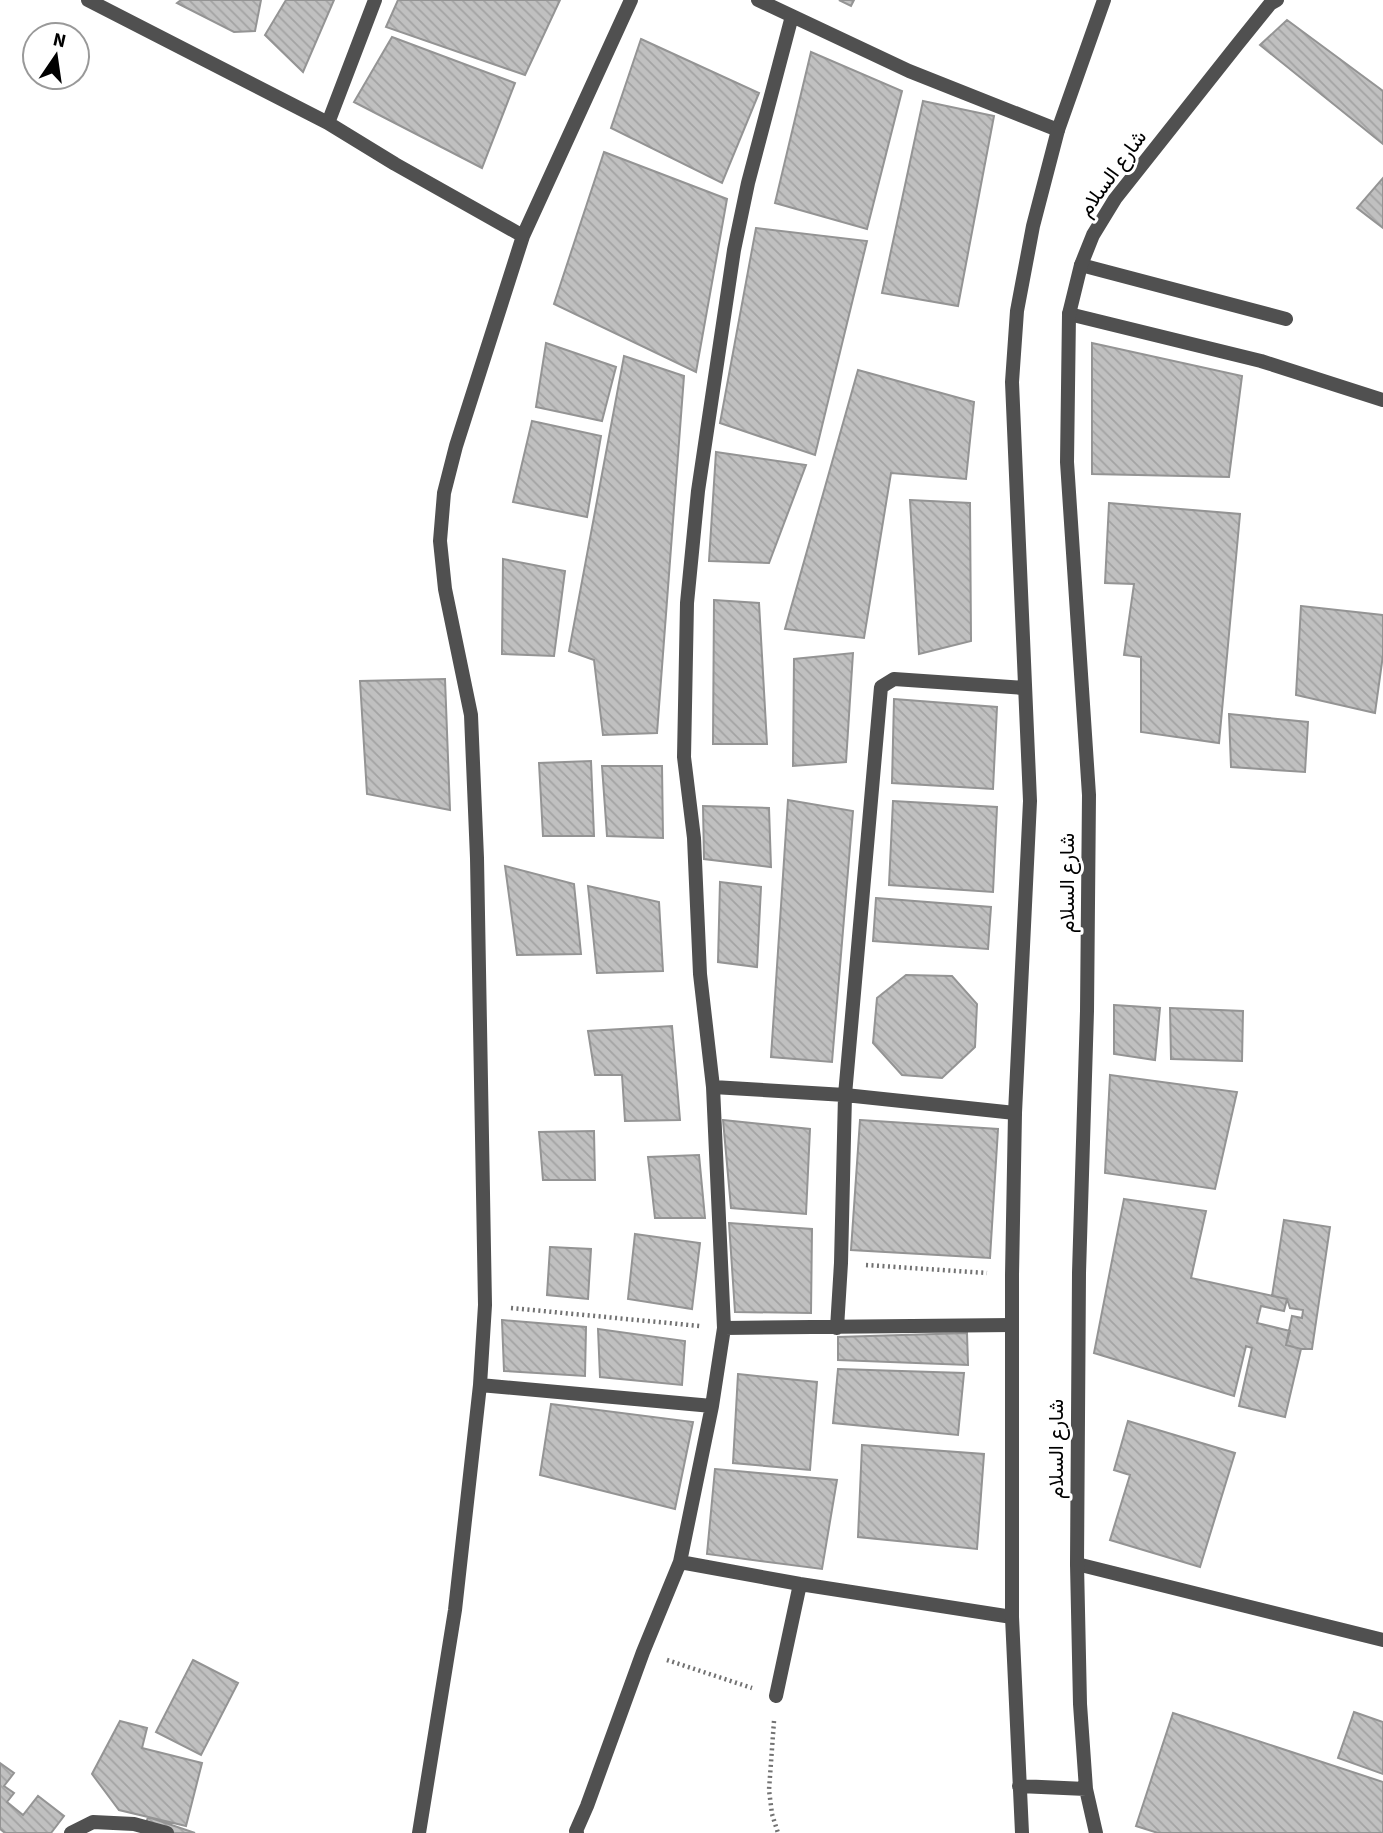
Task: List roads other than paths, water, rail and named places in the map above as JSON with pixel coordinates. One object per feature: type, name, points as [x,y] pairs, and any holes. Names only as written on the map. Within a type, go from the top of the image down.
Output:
[{"type":"street","points":[[88,0],[328,122],[395,164],[523,236]]},
{"type":"street","points":[[419,1833],[455,1610],[480,1385],[485,1305],[477,858],[471,715],[445,589],[440,541],[444,493],[456,446],[523,236],[631,0]]},
{"type":"street","points":[[758,0],[909,71],[1058,130]]},
{"type":"street","name":"شارع السلام","points":[[1022,1833],[1012,1618],[1012,1275],[1015,1113],[1030,801],[1012,382],[1017,311],[1033,226],[1058,130],[1104,0]]},
{"type":"street","name":"شارع السلام","points":[[1096,1833],[1086,1789],[1080,1704],[1077,1564],[1079,1273],[1087,1011],[1089,795],[1067,462],[1069,314],[1080,265],[1093,235],[1115,200],[1245,35],[1277,0]]},
{"type":"street","points":[[328,122],[370,2]]},
{"type":"street","points":[[577,1833],[643,1653],[680,1562],[712,1406],[724,1328],[713,1087],[700,974],[694,838],[684,757],[687,603],[698,491],[734,250],[748,183],[792,16]]},
{"type":"street","points":[[1080,265],[1286,318]]},
{"type":"street","points":[[1069,314],[1261,361],[1383,400]]},
{"type":"street","points":[[837,1328],[845,1095],[881,687],[894,679],[1025,688]]},
{"type":"street","points":[[713,1087],[845,1095],[1015,1113]]},
{"type":"street","points":[[724,1328],[1012,1325]]},
{"type":"street","points":[[480,1385],[712,1406]]},
{"type":"street","points":[[680,1562],[1012,1618]]},
{"type":"street","points":[[1077,1564],[1383,1640]]},
{"type":"street","points":[[776,1696],[800,1584]]},
{"type":"street","points":[[1019,1786],[1086,1789]]},
{"type":"street","points":[[71,1833],[93,1822],[134,1824],[167,1833]]}]
